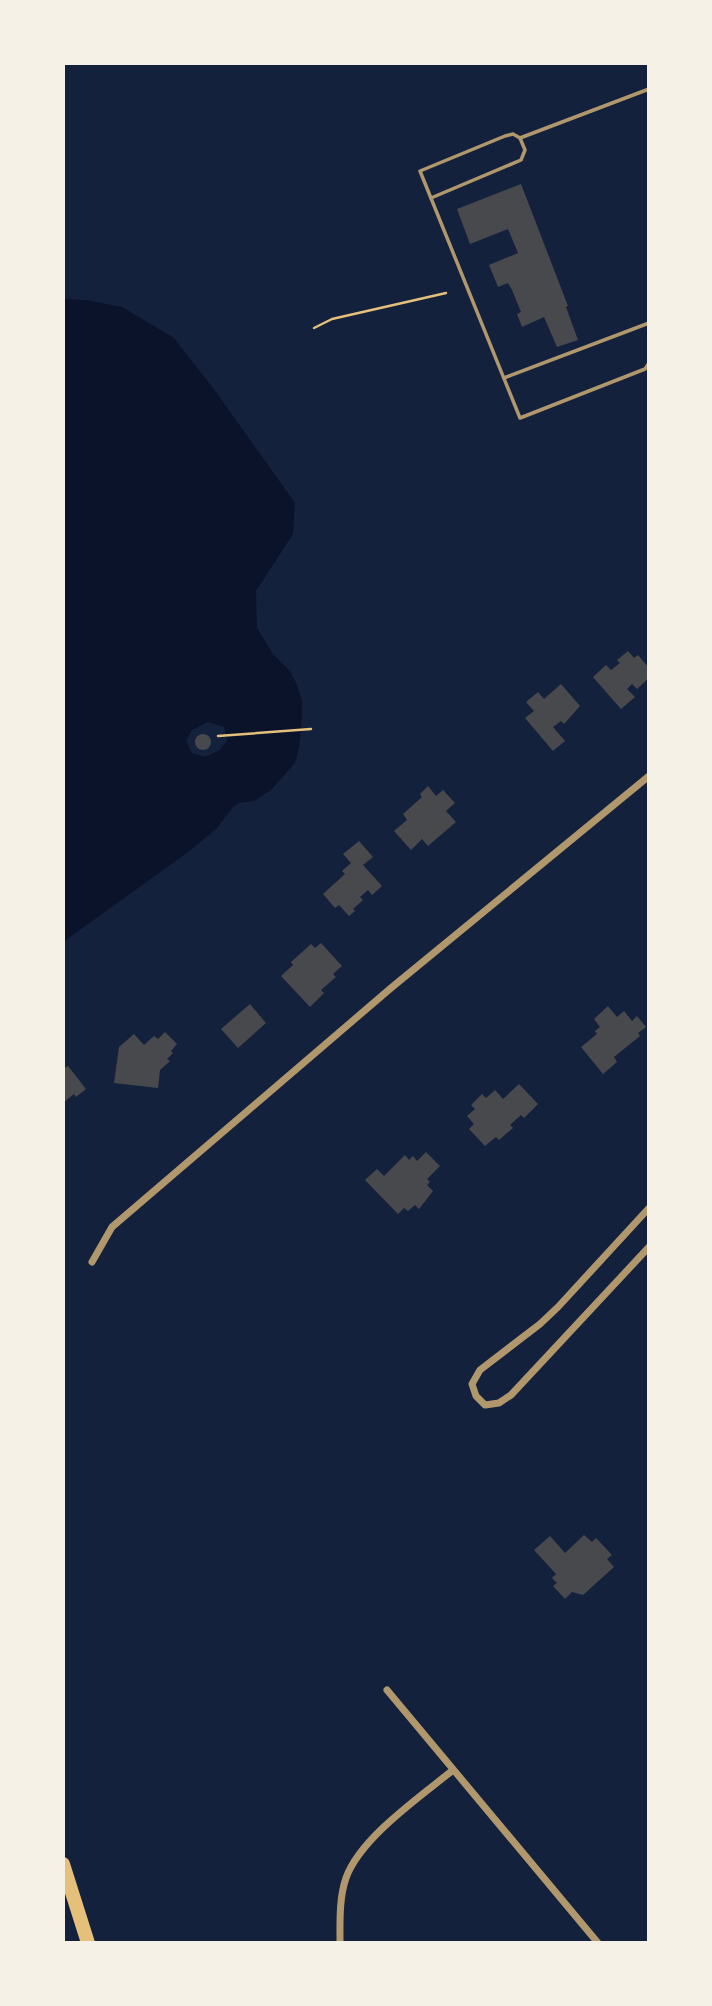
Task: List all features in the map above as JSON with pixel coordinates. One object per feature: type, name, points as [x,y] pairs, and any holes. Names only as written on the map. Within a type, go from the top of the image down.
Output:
[{"type":"highway","points":[[63,1864],[88,1943]]},
{"type":"street","points":[[92,1262],[112,1227],[391,988],[649,776]]},
{"type":"street","points":[[649,1208],[549,1316],[480,1370],[472,1384],[476,1396],[485,1405],[499,1403],[511,1395],[523,1379],[649,1247]]},
{"type":"street","points":[[387,1690],[598,1943]]},
{"type":"street","points":[[340,1943],[340,1913],[346,1878],[360,1852],[377,1834],[453,1770]]},
{"type":"lane","points":[[520,138],[649,89]]},
{"type":"lane","points":[[431,198],[521,160],[525,150],[520,138],[513,134],[505,136],[420,171],[520,418],[645,369],[649,363]]},
{"type":"lane","points":[[504,379],[649,323]]},
{"type":"path","points":[[314,328],[332,318],[446,293]]},
{"type":"path","points":[[218,736],[311,729]]},
{"type":"water","points":[[63,299],[122,307],[174,338],[295,503],[293,534],[256,591],[257,628],[273,654],[290,671],[297,685],[302,700],[302,719],[295,763],[270,791],[254,801],[239,803],[233,807],[217,828],[191,850],[63,942]],"holes":[[[208,722],[224,727],[227,740],[220,750],[205,757],[192,753],[186,741],[192,730]]]},
{"type":"building","points":[[521,184],[568,306],[566,307],[578,340],[557,347],[544,317],[522,327],[517,314],[521,312],[508,283],[498,287],[489,265],[518,253],[508,229],[470,244],[457,209]]},
{"type":"building","points":[[628,651],[634,658],[638,655],[649,668],[649,678],[637,689],[632,684],[627,689],[635,697],[621,709],[593,677],[606,665],[611,670],[620,663],[617,660]]},
{"type":"building","points":[[561,684],[580,706],[564,724],[561,721],[553,727],[565,741],[553,751],[525,718],[534,711],[526,702],[538,692],[544,699]]},
{"type":"building","points":[[203,734],[211,742],[203,750],[195,742]]},
{"type":"building","points":[[428,786],[436,796],[443,790],[455,803],[446,811],[456,822],[428,846],[422,839],[411,850],[394,831],[407,820],[403,814],[422,797],[420,794]]},
{"type":"building","points":[[359,841],[373,857],[363,865],[382,886],[372,895],[368,890],[360,897],[363,900],[349,916],[339,905],[335,908],[323,894],[345,874],[342,871],[351,863],[343,854]]},
{"type":"building","points":[[321,943],[342,966],[333,974],[336,977],[321,990],[324,993],[310,1007],[281,976],[293,965],[291,962],[311,944],[315,948]]},
{"type":"building","points":[[250,1004],[266,1023],[238,1048],[221,1029]]},
{"type":"building","points":[[608,1006],[617,1017],[624,1011],[632,1021],[637,1016],[646,1027],[638,1033],[640,1036],[614,1057],[617,1062],[603,1074],[581,1047],[597,1034],[595,1031],[600,1027],[594,1019]]},
{"type":"building","points":[[165,1032],[177,1044],[167,1059],[170,1061],[160,1070],[158,1088],[114,1083],[119,1047],[134,1034],[144,1045],[154,1036],[158,1039]]},
{"type":"building","points":[[68,1066],[86,1089],[63,1103],[63,1069]]},
{"type":"building","points":[[519,1084],[538,1104],[524,1118],[521,1115],[510,1125],[513,1128],[499,1140],[496,1137],[485,1146],[469,1129],[474,1124],[467,1116],[475,1109],[471,1105],[482,1094],[486,1098],[495,1090],[503,1099]]},
{"type":"building","points":[[426,1152],[440,1166],[427,1179],[430,1182],[427,1185],[433,1191],[419,1209],[415,1205],[408,1211],[404,1208],[398,1214],[365,1180],[377,1169],[384,1176],[405,1155],[409,1160],[413,1156],[417,1161]]},
{"type":"building","points":[[584,1535],[592,1542],[596,1538],[612,1555],[607,1559],[614,1567],[583,1595],[572,1592],[565,1599],[553,1586],[557,1583],[552,1578],[556,1574],[534,1550],[550,1536],[565,1553]]}]
